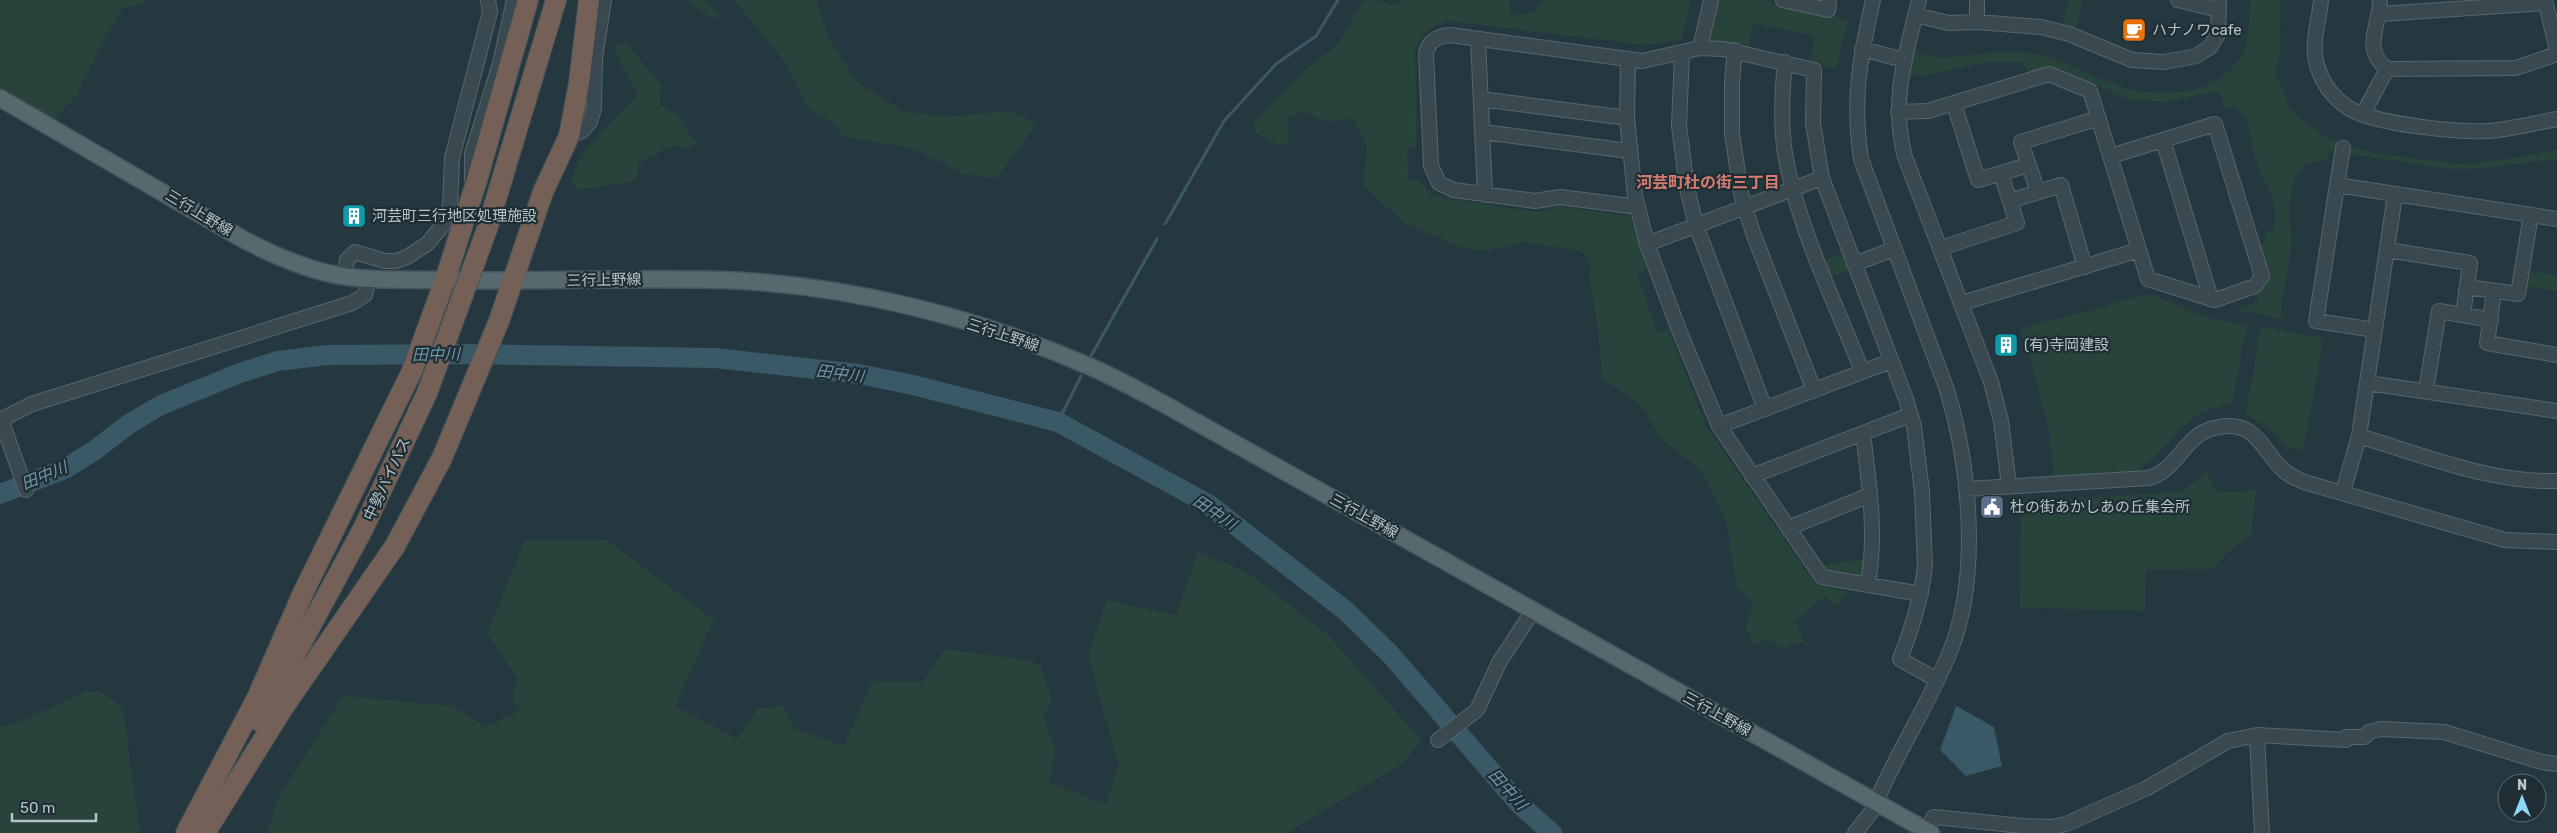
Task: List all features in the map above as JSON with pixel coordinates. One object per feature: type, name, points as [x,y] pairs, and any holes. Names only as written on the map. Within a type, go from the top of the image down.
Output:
[{"type":"highway","points":[[186,833],[257,698],[303,593],[412,371],[434,313],[473,191],[528,0]]},
{"type":"highway","name":"中勢バイパス","points":[[526,101],[546,0]]},
{"type":"highway","name":"中勢バイパス","points":[[194,833],[228,777],[334,587],[364,529],[426,393],[487,229],[556,0]]},
{"type":"highway","points":[[205,833],[283,708],[396,546],[442,458],[499,321],[543,192],[569,136],[579,84],[589,0]]},
{"type":"main road","name":"三行上野線","points":[[0,98],[266,252],[322,272],[368,278],[512,282],[685,280],[777,284],[882,300],[1016,337],[1093,368],[1164,404],[1928,831]]},
{"type":"street","points":[[344,276],[346,260],[355,252],[385,261],[396,261],[407,257],[428,244],[442,225],[450,205],[452,158],[490,12],[488,0]]},
{"type":"street","points":[[473,191],[472,154],[500,64],[514,0]]},
{"type":"street","points":[[569,136],[582,131],[590,122],[592,115],[595,58],[604,0]]},
{"type":"street","points":[[1700,48],[1711,0]]},
{"type":"street","points":[[1783,0],[1828,10],[1830,2]]},
{"type":"street","points":[[1855,833],[1872,811],[1937,680],[1956,637],[1966,592],[1968,553],[1966,490],[1960,438],[1956,421],[1934,355],[1866,177],[1860,150],[1856,106],[1862,49],[1873,0]]},
{"type":"street","points":[[1919,0],[1904,60],[1898,112],[1900,137],[1905,157],[1962,303],[1996,400],[2004,440],[2009,486]]},
{"type":"street","points":[[1977,0],[1977,22]]},
{"type":"street","points":[[1915,15],[1949,23],[1977,22],[2040,27],[2069,34],[2132,60],[2164,62],[2196,56],[2210,47],[2218,34],[2219,5],[2178,0]]},
{"type":"street","points":[[2321,0],[2314,43],[2319,72],[2339,101],[2363,114],[2375,119],[2466,132],[2502,129],[2557,119]]},
{"type":"street","points":[[2380,0],[2380,14],[2372,46],[2375,57],[2387,69],[2516,68],[2557,54]]},
{"type":"street","points":[[2380,14],[2545,1],[2557,50]]},
{"type":"street","points":[[1638,207],[1560,196],[1535,201],[1485,195],[1445,187],[1432,171],[1426,53],[1431,42],[1443,36],[1478,39],[1642,61],[1700,48],[1735,50],[1814,70],[1813,123],[1822,178],[1910,415],[1918,452],[1925,539],[1925,566],[1921,594],[1912,630],[1900,659],[1937,680]]},
{"type":"street","points":[[1478,39],[1485,195]]},
{"type":"street","points":[[1862,49],[1904,60]]},
{"type":"street","points":[[1735,50],[1732,82],[1732,133],[1744,206],[1814,390]]},
{"type":"street","points":[[1682,53],[1679,92],[1680,146],[1696,225],[1765,409]]},
{"type":"street","points":[[1628,59],[1630,151],[1638,207],[1648,244],[1679,330],[1719,426],[1822,577],[1921,594]]},
{"type":"street","points":[[1785,62],[1782,117],[1785,152],[1792,188],[1862,371]]},
{"type":"street","points":[[2363,114],[2387,69]]},
{"type":"street","points":[[1898,112],[1928,111],[2049,74],[2090,91],[2148,279],[2215,300],[2255,286],[2262,276],[2215,124],[2111,156]]},
{"type":"street","points":[[1481,99],[1628,118]]},
{"type":"street","points":[[1954,104],[1978,180],[2028,165]]},
{"type":"street","points":[[2038,192],[2021,142],[2099,118]]},
{"type":"street","points":[[1483,132],[1630,151]]},
{"type":"street","points":[[2162,140],[2211,299]]},
{"type":"street","points":[[2343,148],[2316,321],[2375,330]]},
{"type":"street","points":[[1941,248],[2018,223],[2001,174]]},
{"type":"street","points":[[1648,244],[1822,178]]},
{"type":"street","points":[[2010,201],[2061,184],[2085,266]]},
{"type":"street","points":[[2337,185],[2557,219]]},
{"type":"street","points":[[2343,492],[2359,436],[2396,195]]},
{"type":"street","points":[[2467,287],[2518,294],[2531,215]]},
{"type":"street","points":[[1854,264],[1894,249]]},
{"type":"street","points":[[1962,303],[2139,250]]},
{"type":"street","points":[[2387,250],[2470,263],[2463,315]]},
{"type":"street","points":[[26,490],[1,419],[32,404],[352,303],[364,295],[368,278]]},
{"type":"street","points":[[2494,290],[2487,343],[2557,355]]},
{"type":"street","points":[[2426,390],[2439,311],[2490,320]]},
{"type":"street","points":[[1719,426],[1891,361]]},
{"type":"street","points":[[2368,383],[2557,410]]},
{"type":"street","points":[[1752,476],[1910,415]]},
{"type":"street","points":[[1966,490],[2156,476],[2172,464],[2194,437],[2207,430],[2225,426],[2238,428],[2259,439],[2289,475],[2304,482],[2505,540],[2557,542]]},
{"type":"street","points":[[1863,433],[1870,495],[1873,558],[1868,584]]},
{"type":"street","points":[[2359,436],[2487,473],[2531,481],[2557,481]]},
{"type":"street","points":[[1788,528],[1870,495]]},
{"type":"street","points":[[1438,740],[1477,710],[1500,661],[1533,611]]},
{"type":"street","points":[[1928,831],[1934,817],[2022,826],[2052,827],[2066,824],[2146,788],[2228,741],[2257,735],[2346,740],[2346,737],[2364,737],[2369,732],[2381,729],[2426,730],[2460,736],[2542,762],[2557,764]]},
{"type":"street","points":[[2257,735],[2262,833]]},
{"type":"green space","points":[[0,0],[147,0],[141,4],[121,9],[76,96],[54,119],[0,89]]},
{"type":"green space","points":[[688,0],[705,0],[719,14],[715,19],[701,12]]},
{"type":"green space","points":[[734,0],[817,0],[828,37],[856,81],[903,111],[943,117],[1012,111],[1037,124],[996,179],[960,173],[915,149],[842,136],[833,122],[810,110],[784,61]]},
{"type":"green space","points":[[1364,0],[1377,0],[1396,5],[1401,0],[1509,0],[1511,15],[1533,13],[1543,0],[1691,0],[1682,40],[1645,45],[1449,21],[1432,28],[1420,39],[1415,51],[1416,148],[1407,150],[1408,180],[1419,180],[1428,192],[1441,198],[1539,212],[1557,206],[1630,216],[1647,269],[1637,274],[1657,332],[1668,329],[1707,428],[1816,585],[1848,591],[1838,607],[1825,596],[1795,621],[1804,642],[1784,648],[1765,640],[1754,645],[1746,625],[1754,606],[1743,592],[1737,590],[1726,522],[1702,471],[1661,439],[1642,407],[1603,380],[1596,315],[1589,281],[1590,261],[1582,251],[1523,242],[1485,251],[1463,248],[1404,223],[1364,186],[1366,146],[1353,118],[1329,122],[1301,112],[1287,118],[1289,144],[1276,144],[1255,132],[1253,123],[1306,69],[1337,45]]},
{"type":"green space","points":[[1716,0],[1761,0],[1848,20],[1836,69],[1809,62],[1815,36],[1754,23],[1748,48],[1711,42],[1708,36]]},
{"type":"green space","points":[[2069,0],[2083,0],[2075,30],[2063,28]]},
{"type":"green space","points":[[2251,0],[2280,0],[2281,50],[2275,71],[2288,105],[2300,119],[2331,140],[2349,147],[2380,154],[2456,164],[2489,162],[2557,150],[2557,159],[2477,169],[2450,169],[2329,151],[2328,160],[2312,163],[2301,170],[2295,180],[2290,207],[2291,249],[2281,314],[2287,320],[2237,310],[2258,302],[2255,291],[2256,246],[2266,243],[2265,234],[2272,231],[2275,212],[2270,192],[2254,154],[2247,123],[2234,106],[2225,108],[2219,91],[2165,102],[2131,100],[2049,67],[2028,73],[2023,62],[1987,62],[1922,76],[1907,73],[1912,50],[1931,56],[1942,57],[2010,52],[2028,53],[2065,63],[2125,88],[2156,93],[2173,93],[2189,90],[2205,86],[2219,79],[2231,69],[2241,56],[2248,36]]},
{"type":"green space","points":[[627,43],[661,85],[660,105],[679,116],[688,133],[698,142],[690,148],[672,146],[639,163],[636,181],[577,190],[571,178],[583,152],[638,95],[619,61],[615,46]]},
{"type":"green space","points":[[1843,254],[1849,271],[1831,277],[1825,260]]},
{"type":"green space","points":[[2527,270],[2557,275],[2557,291],[2524,286]]},
{"type":"green space","points":[[2145,295],[2154,295],[2208,318],[2247,325],[2232,404],[2203,411],[2180,428],[2161,451],[2135,473],[2054,477],[2042,402],[2020,329]]},
{"type":"green space","points":[[2260,326],[2324,338],[2303,451],[2286,447],[2278,436],[2245,413]]},
{"type":"green space","points":[[2207,472],[2217,493],[2256,490],[2251,536],[2230,550],[2212,569],[2147,570],[2145,611],[2020,608],[2021,501],[2181,492]]},
{"type":"green space","points":[[525,540],[607,540],[714,620],[675,706],[738,739],[758,708],[783,706],[795,729],[844,746],[872,681],[923,682],[945,649],[1028,660],[1041,666],[1052,700],[1043,716],[1055,750],[1050,782],[1106,805],[1118,765],[1088,654],[1107,600],[1176,615],[1198,552],[1249,573],[1328,635],[1421,740],[1404,763],[1287,833],[267,833],[279,797],[343,696],[452,706],[486,727],[520,710],[512,701],[518,679],[487,633]]},
{"type":"green space","points":[[1868,559],[1866,573],[1860,578],[1825,572],[1821,565]]},
{"type":"green space","points":[[99,691],[120,705],[124,715],[140,833],[0,833],[0,726],[11,725],[86,692]]},
{"type":"water","points":[[1956,706],[1994,727],[2002,766],[1966,776],[1940,750]]},
{"type":"waterway","points":[[1165,224],[1224,121],[1276,64],[1316,36],[1338,0]]},
{"type":"waterway","points":[[1091,356],[1157,239]]},
{"type":"waterway","name":"田中川","points":[[0,494],[65,469],[95,450],[129,424],[161,405],[240,373],[278,361],[327,355],[466,354],[715,358],[859,374],[913,385],[1058,422],[1208,504],[1346,611],[1391,655],[1520,805],[1552,833]]},
{"type":"waterway","points":[[1058,422],[1081,376]]},
{"type":"place","name":"ハナノワcafe","points":[[2134,30]]},
{"type":"place","name":"河芸町三行地区処理施設","points":[[354,216]]},
{"type":"place","name":"(有)寺岡建設","points":[[2006,345]]},
{"type":"place","name":"杜の街あかしあの丘集会所","points":[[1992,507]]},
{"type":"district","name":"河芸町杜の街三丁目","points":[[1708,182]]}]
